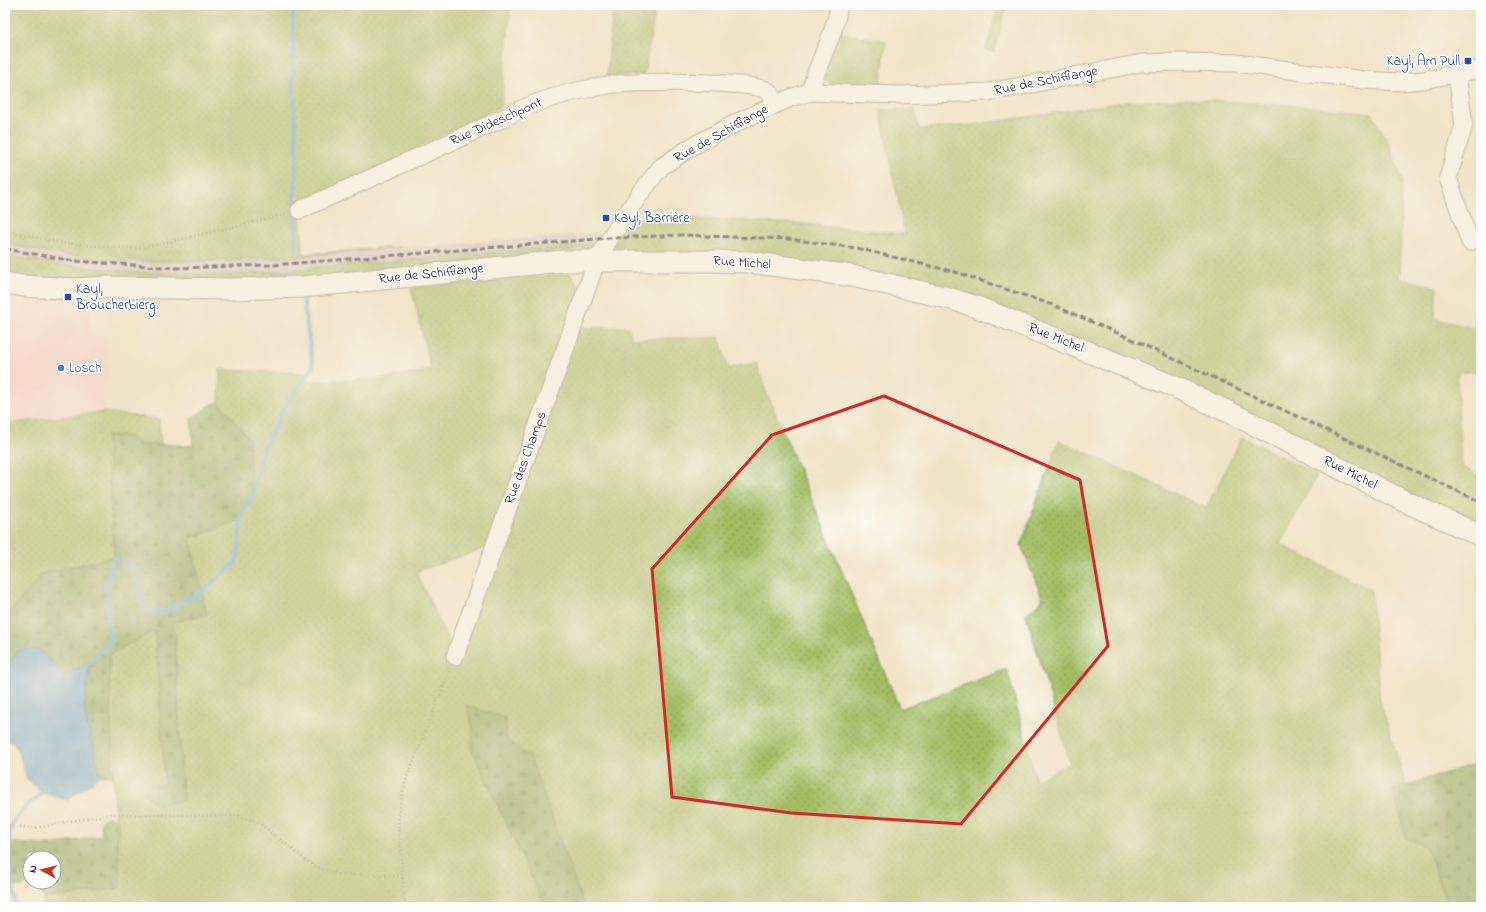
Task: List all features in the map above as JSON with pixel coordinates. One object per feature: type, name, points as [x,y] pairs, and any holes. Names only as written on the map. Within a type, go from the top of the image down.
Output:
[{"type":"main road","name":"Rue de Schifflange","points":[[5,284],[74,289],[105,286],[230,289],[302,287],[536,264],[597,260]]},
{"type":"main road","name":"Rue Michel","points":[[597,260],[750,262],[852,276],[948,298],[1015,322],[1173,386],[1237,416],[1404,501],[1481,536]]},
{"type":"street","points":[[810,92],[816,71],[837,21],[839,5]]},
{"type":"street","name":"Rue de Schifflange","points":[[597,260],[640,194],[661,167],[691,147],[773,105],[810,92],[898,95],[989,92],[1142,63],[1236,63],[1364,80],[1401,82],[1423,80],[1481,69]]},
{"type":"street","points":[[1457,74],[1464,126],[1448,178],[1470,242]]},
{"type":"street","name":"Rue Dideschpont","points":[[295,212],[504,118],[519,109],[572,92],[609,84],[659,81],[744,86],[768,91],[773,98],[773,105]]},
{"type":"street","name":"Rue des Champs","points":[[455,656],[597,260]]},
{"type":"path","points":[[5,231],[63,243],[137,248],[161,244],[295,212]]},
{"type":"path","points":[[405,907],[398,822],[406,780],[455,656]]},
{"type":"path","points":[[5,822],[12,826],[34,828],[110,814],[240,816],[259,823],[312,865],[337,874],[402,876]]},
{"type":"highlighted area","points":[[884,396],[1080,480],[1108,646],[961,824],[791,813],[672,797],[652,569],[772,435]]},
{"type":"shaded area","points":[[599,233],[593,244],[231,275],[141,273],[73,266],[5,256],[5,244],[73,256],[141,261],[214,262]]},
{"type":"shaded area","points":[[5,296],[91,300],[91,336],[107,337],[107,352],[111,381],[104,381],[104,412],[5,424]]},
{"type":"green space","points":[[5,5],[511,5],[501,106],[442,135],[300,210],[303,254],[400,247],[278,258],[196,262],[115,260],[74,256],[5,244]]},
{"type":"green space","points":[[613,5],[656,5],[644,75],[607,76]]},
{"type":"green space","points":[[999,5],[1007,5],[994,52],[986,50]]},
{"type":"green space","points":[[841,33],[886,41],[881,84],[827,83],[823,76]]},
{"type":"green space","points":[[1185,99],[1290,105],[1372,113],[1389,144],[1402,181],[1400,279],[1437,287],[1435,319],[1481,330],[1481,371],[1457,373],[1461,466],[1481,477],[1481,528],[968,299],[619,252],[614,245],[622,231],[634,219],[700,219],[805,224],[905,234],[880,110],[915,110],[919,129],[972,125],[1125,102]]},
{"type":"green space","points":[[593,244],[591,248],[475,260],[302,287],[5,283],[5,256],[73,266],[141,273],[231,275]]},
{"type":"green space","points":[[570,274],[580,288],[578,328],[629,327],[631,339],[719,337],[728,368],[757,363],[763,384],[900,709],[1007,669],[1036,781],[1070,763],[1026,614],[1043,600],[1021,545],[1059,440],[1206,508],[1242,437],[1317,475],[1280,544],[1371,590],[1380,701],[1406,785],[1393,789],[1426,846],[1448,907],[41,907],[44,899],[120,888],[113,776],[109,655],[155,630],[165,784],[183,799],[174,622],[207,614],[190,538],[241,519],[250,440],[219,402],[220,370],[306,373],[307,382],[390,378],[431,369],[411,288]],"holes":[[[494,545],[455,655],[416,572]]]},
{"type":"green space","points":[[219,402],[250,440],[252,496],[241,519],[190,538],[207,614],[174,622],[183,800],[172,803],[157,803],[144,794],[149,786],[165,784],[155,630],[109,655],[113,776],[100,776],[84,710],[90,664],[64,675],[39,649],[6,669],[11,714],[5,726],[5,618],[43,573],[114,557],[107,436],[129,436],[142,445],[161,444],[193,446],[191,419],[210,405]]},
{"type":"green space","points":[[104,412],[159,419],[161,444],[142,445],[129,436],[107,436],[114,557],[43,573],[5,618],[5,424]]},
{"type":"green space","points":[[466,705],[505,718],[507,739],[530,757],[584,907],[547,907],[541,898],[472,750],[473,728]]},
{"type":"green space","points":[[1481,762],[1481,907],[1448,907],[1426,846],[1406,838],[1393,789]]},
{"type":"green space","points":[[109,817],[117,819],[120,888],[44,899],[38,890],[62,890],[62,850],[22,850],[22,886],[5,889],[5,842],[49,845],[102,836],[101,820]]},
{"type":"water","points":[[39,649],[64,675],[90,663],[84,710],[100,776],[68,800],[42,793],[27,779],[17,747],[5,738],[5,726],[11,714],[6,669],[19,650]]},
{"type":"waterway","points":[[293,5],[293,84],[297,158],[294,203],[297,257]]},
{"type":"waterway","points":[[90,663],[110,643],[106,586],[114,557],[134,568],[145,611],[164,612],[202,592],[237,561],[241,519],[252,496],[264,448],[286,405],[313,367],[303,298]]},
{"type":"waterway","points":[[17,907],[10,865],[10,831],[12,824],[18,815],[42,793]]},
{"type":"railway","points":[[5,249],[75,261],[176,268],[273,265],[610,238],[681,235],[788,239],[856,248],[955,272],[1053,305],[1131,339],[1481,502]]},
{"type":"place","name":"Kayl, Am Pull","points":[[1468,61]]},
{"type":"place","name":"Kayl, Barrière","points":[[606,218]]},
{"type":"place","name":"Kayl, Broucherbierg","points":[[68,297]]},
{"type":"place","name":"Losch","points":[[61,368]]}]
